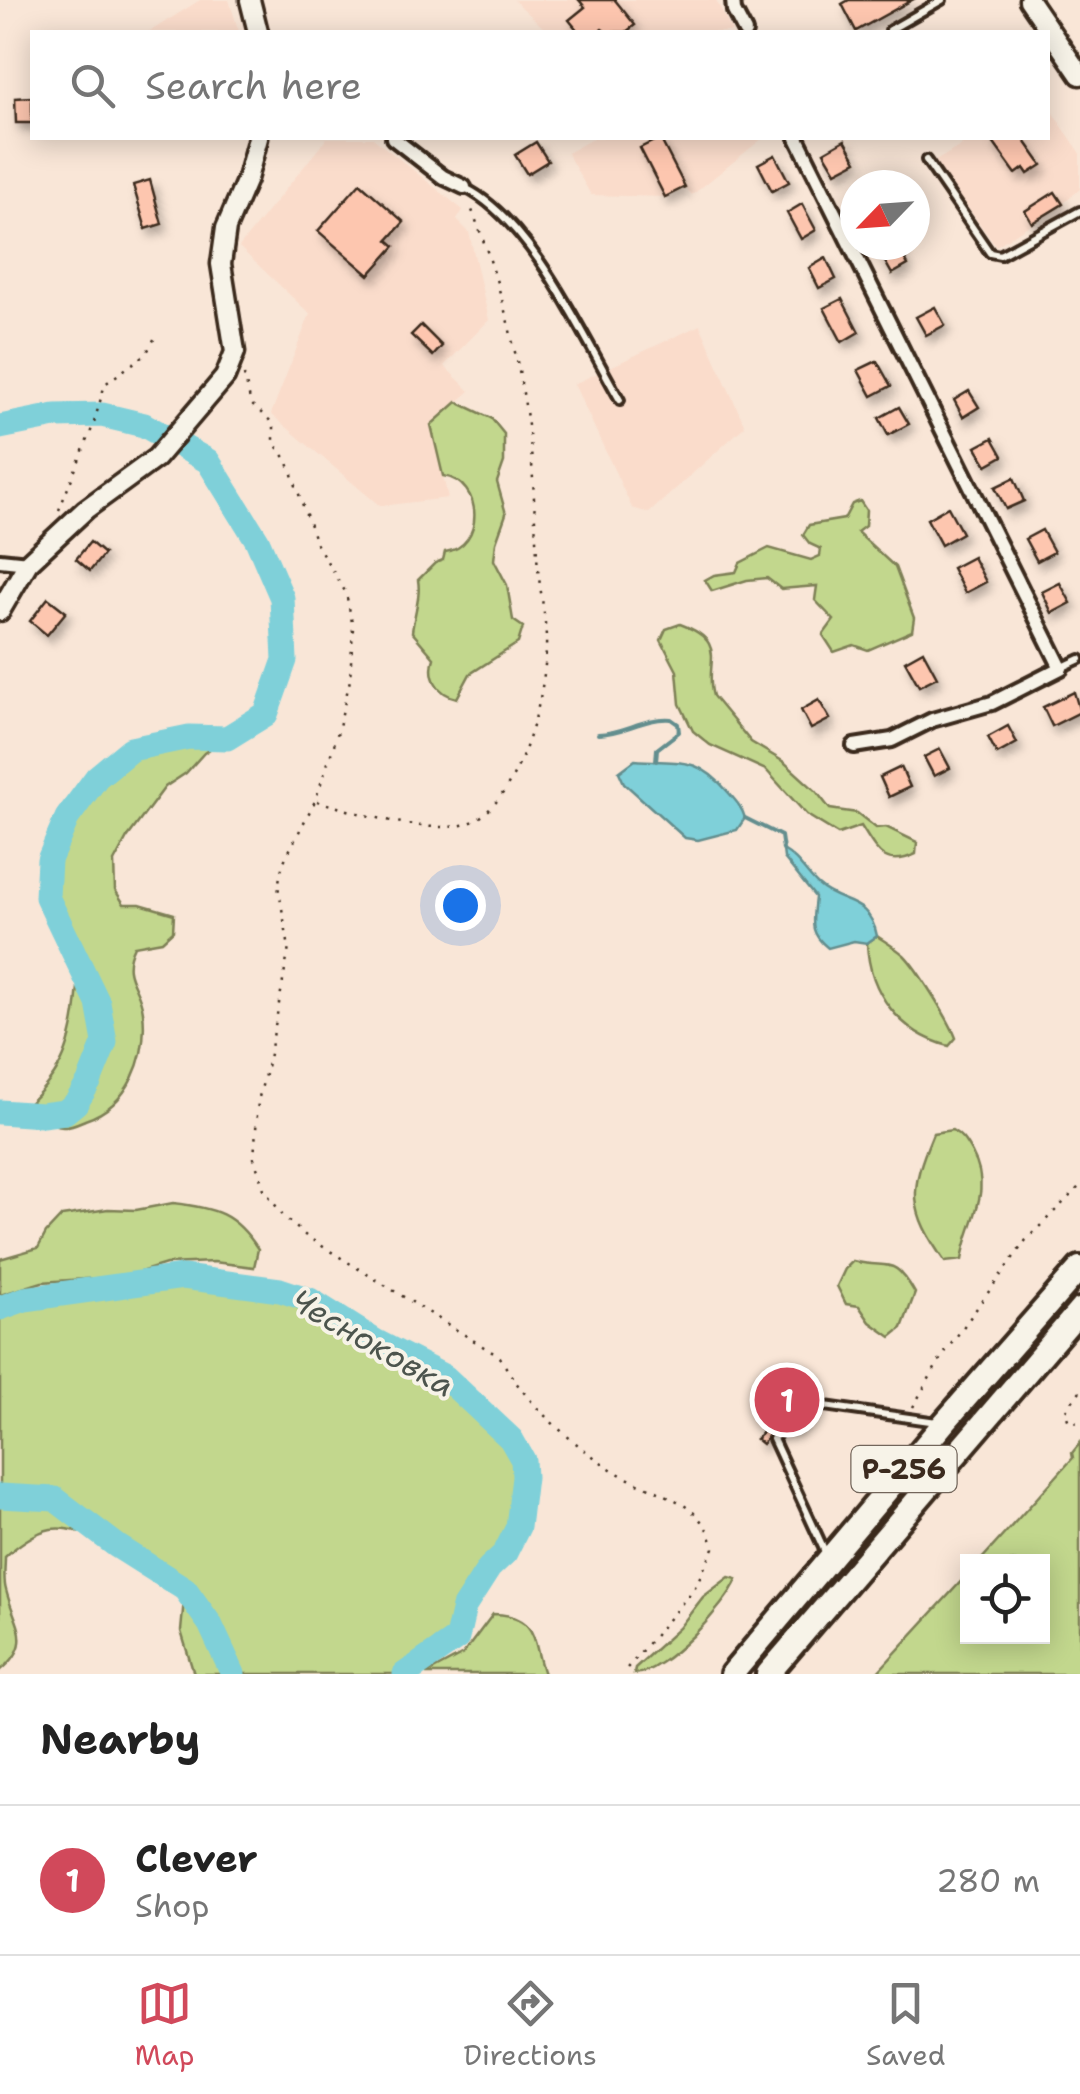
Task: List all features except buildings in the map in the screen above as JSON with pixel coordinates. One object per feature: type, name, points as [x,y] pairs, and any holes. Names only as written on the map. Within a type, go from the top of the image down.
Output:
[{"type":"highway","name":"Р-256","points":[[732,1674],[1080,1268]]},
{"type":"highway","name":"Р-256","points":[[768,1674],[1080,1310]]},
{"type":"street","points":[[250,0],[258,30]]},
{"type":"street","points":[[733,0],[743,30]]},
{"type":"street","points":[[1030,0],[1080,75]]},
{"type":"street","points":[[0,611],[28,563],[86,509],[156,458],[225,377],[236,352],[221,264],[226,228],[248,179],[258,140]]},
{"type":"street","points":[[397,140],[443,177],[464,188]]},
{"type":"street","points":[[798,140],[1061,668],[992,702],[932,720],[892,740],[854,746]]},
{"type":"street","points":[[0,560],[28,563]]},
{"type":"lane","points":[[890,30],[942,0]]},
{"type":"lane","points":[[926,160],[990,253],[1000,255],[1080,211]]},
{"type":"lane","points":[[464,188],[478,194],[533,250],[620,400]]},
{"type":"lane","points":[[1061,668],[1080,659]]},
{"type":"lane","points":[[802,1406],[804,1402],[944,1423]]},
{"type":"lane","points":[[786,1424],[773,1439],[828,1558]]},
{"type":"path","points":[[315,801],[412,825],[444,826],[477,820],[512,781],[536,721],[546,640],[529,432],[508,318],[464,188]]},
{"type":"path","points":[[58,515],[104,384],[146,354],[157,334]]},
{"type":"path","points":[[236,352],[251,404],[274,424],[274,443],[286,460],[316,543],[346,593],[353,627],[350,680],[336,739],[315,801],[284,863],[278,886],[289,948],[258,1101],[254,1158],[264,1189],[283,1216],[306,1236],[500,1358],[514,1383],[578,1446],[613,1471],[691,1509],[709,1528],[714,1548],[694,1589],[622,1674]]},
{"type":"path","points":[[907,1418],[942,1358],[1026,1240],[1080,1186]]},
{"type":"path","points":[[1080,1391],[1064,1411],[1068,1422],[1080,1424]]},
{"type":"shaded area","points":[[200,0],[229,0],[238,30],[152,30]]},
{"type":"shaded area","points":[[514,0],[716,0],[731,30],[546,30]]},
{"type":"shaded area","points":[[1050,109],[1080,152],[1080,189],[996,246],[934,162],[962,145],[959,140],[1050,140]]},
{"type":"shaded area","points":[[325,140],[376,140],[463,210],[457,220],[469,232],[489,320],[444,366],[470,391],[431,425],[448,498],[380,506],[271,414],[310,314],[239,247]]},
{"type":"shaded area","points":[[590,140],[761,140],[692,195],[684,187],[665,197],[591,195],[567,153]]},
{"type":"shaded area","points":[[700,325],[745,426],[649,513],[632,508],[574,384]]},
{"type":"green space","points":[[457,402],[491,418],[504,434],[504,462],[497,482],[506,514],[494,560],[507,585],[513,620],[523,627],[518,643],[470,674],[457,698],[444,693],[436,683],[432,671],[434,658],[412,632],[418,580],[443,560],[445,552],[458,548],[473,527],[472,501],[456,481],[443,476],[431,425]]},
{"type":"green space","points":[[860,501],[866,510],[865,526],[857,532],[895,567],[914,618],[912,631],[868,650],[854,645],[834,652],[823,635],[834,620],[815,600],[817,586],[781,589],[767,578],[712,591],[705,580],[736,572],[740,563],[769,548],[811,560],[820,556],[821,549],[803,535],[809,525],[844,519],[852,504]]},
{"type":"green space","points":[[680,624],[696,631],[710,646],[713,696],[751,742],[784,762],[830,809],[857,813],[876,828],[886,827],[917,842],[916,854],[896,859],[883,855],[861,826],[838,834],[807,815],[766,770],[710,745],[693,731],[680,704],[677,671],[661,640],[666,629]]},
{"type":"green space","points":[[189,737],[227,738],[165,787],[114,862],[115,890],[124,904],[140,904],[174,914],[173,931],[162,941],[134,946],[130,957],[129,973],[141,1002],[144,1029],[132,1078],[113,1104],[74,1124],[57,1125],[18,1113],[54,1075],[67,1048],[75,1015],[78,962],[47,897],[46,878],[58,835],[83,794],[114,761],[143,745]]},
{"type":"green space","points":[[877,936],[904,955],[925,982],[956,1038],[949,1046],[916,1031],[890,1008],[869,961],[867,943]]},
{"type":"green space","points":[[952,1130],[972,1153],[981,1181],[962,1260],[945,1262],[924,1228],[916,1185],[933,1133]]},
{"type":"green space","points":[[173,1203],[212,1210],[241,1227],[258,1249],[254,1267],[214,1262],[166,1264],[127,1276],[42,1282],[0,1295],[0,1259],[38,1248],[62,1216]]},
{"type":"green space","points":[[853,1261],[895,1268],[915,1293],[902,1328],[891,1337],[870,1322],[859,1306],[846,1304],[837,1286]]},
{"type":"green space","points":[[183,1277],[280,1290],[310,1300],[375,1341],[445,1377],[511,1439],[523,1460],[518,1527],[505,1553],[489,1568],[464,1607],[457,1638],[405,1674],[194,1674],[181,1631],[185,1589],[121,1549],[67,1529],[39,1533],[5,1557],[5,1586],[20,1642],[11,1661],[0,1671],[0,1308],[25,1299]]},
{"type":"green space","points":[[1080,1443],[1080,1674],[876,1674],[960,1583],[960,1644],[1050,1644],[1050,1554],[986,1554],[1073,1458],[1072,1453]]},
{"type":"green space","points":[[729,1577],[737,1579],[731,1591],[693,1636],[661,1663],[634,1674],[635,1668],[679,1628],[703,1597]]},
{"type":"green space","points":[[493,1614],[519,1619],[527,1625],[544,1674],[426,1674],[463,1654]]},
{"type":"water","points":[[635,760],[696,766],[717,780],[745,818],[737,830],[698,840],[685,838],[624,783],[619,772]]},
{"type":"water","points":[[783,850],[827,892],[868,914],[877,936],[867,943],[854,941],[828,948],[813,926],[815,897],[784,858]]},
{"type":"waterway","name":"Чесноковка","points":[[0,427],[55,416],[102,415],[144,425],[208,461],[257,540],[282,598],[285,660],[266,714],[227,738],[189,737],[131,749],[97,777],[67,818],[49,860],[47,897],[98,1003],[105,1042],[89,1082],[65,1112],[0,1112]]},
{"type":"waterway","points":[[598,734],[671,719],[678,724],[679,732],[657,749],[656,761]]},
{"type":"waterway","points":[[745,818],[781,836],[783,850]]},
{"type":"waterway","name":"Чесноковка","points":[[0,1308],[25,1299],[183,1277],[280,1290],[310,1300],[375,1341],[445,1377],[511,1439],[523,1460],[518,1527],[505,1553],[489,1568],[464,1607],[457,1638],[405,1674]]},
{"type":"waterway","name":"Чесноковка","points":[[0,1496],[55,1499],[117,1546],[185,1589],[210,1624],[233,1674]]},
{"type":"place","name":"Clever","points":[[787,1400]]}]
